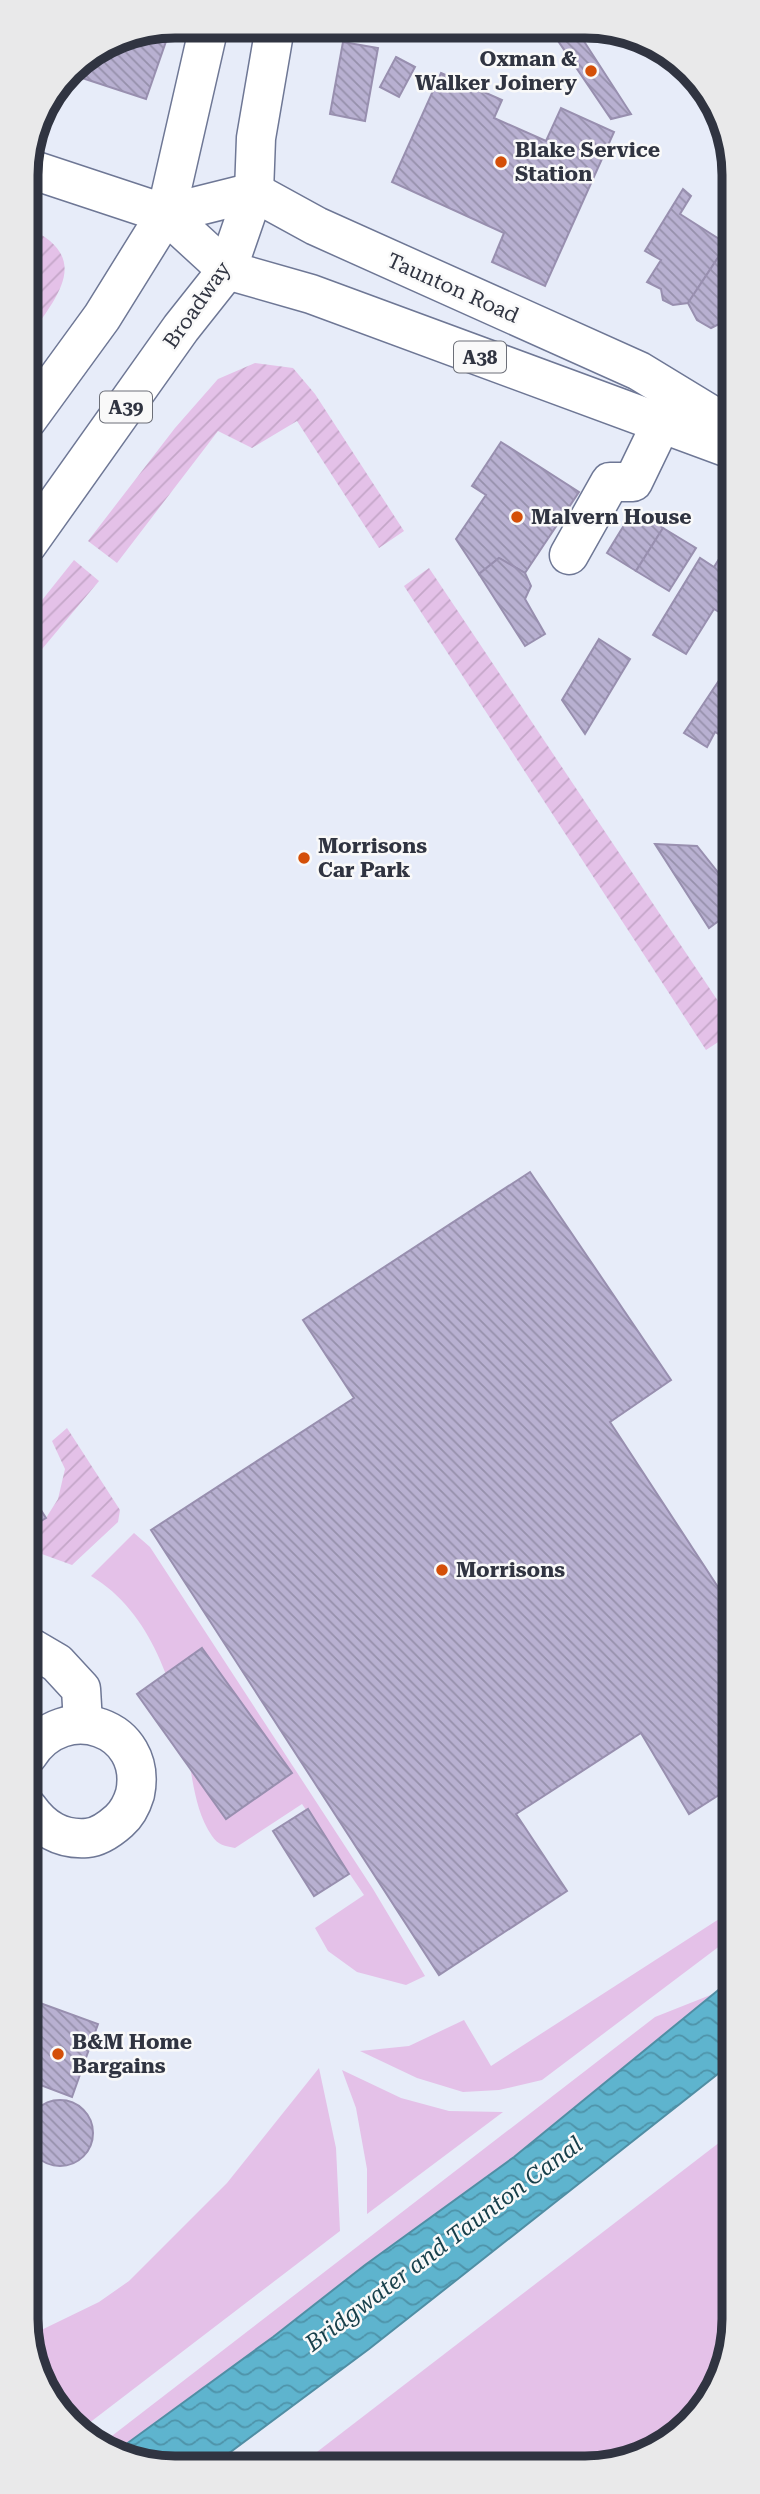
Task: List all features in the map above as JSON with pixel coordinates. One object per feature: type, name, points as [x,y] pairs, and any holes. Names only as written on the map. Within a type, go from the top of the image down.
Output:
[{"type":"main road","points":[[39,405],[102,317],[166,214],[206,38]]},
{"type":"main road","name":"Broadway","points":[[39,528],[181,328],[227,270],[254,192],[256,138],[273,38]]},
{"type":"main road","points":[[39,172],[166,214],[254,192]]},
{"type":"main road","name":"Taunton Road","points":[[254,192],[316,226],[639,371],[722,421]]},
{"type":"main road","name":"A38","points":[[166,214],[227,270],[311,294],[722,446]]},
{"type":"main road","points":[[569,555],[610,482],[633,482],[661,424]]},
{"type":"main road","points":[[38,1652],[57,1663],[81,1689],[83,1723]]},
{"type":"main road","points":[[38,1740],[50,1731],[66,1725],[83,1723],[100,1727],[116,1736],[128,1749],[137,1783],[133,1801],[125,1816],[110,1829],[92,1837],[73,1839],[54,1833],[38,1822]]},
{"type":"shaded area","points":[[39,234],[59,252],[64,265],[63,279],[39,323]]},
{"type":"shaded area","points":[[255,363],[293,368],[315,394],[404,531],[379,548],[297,421],[252,448],[218,431],[117,563],[88,541],[175,428],[218,379]]},
{"type":"shaded area","points":[[74,560],[99,581],[39,653],[39,604]]},
{"type":"shaded area","points":[[429,568],[722,1006],[722,1040],[706,1050],[404,586]]},
{"type":"shaded area","points":[[67,1428],[120,1510],[118,1522],[72,1565],[38,1553],[38,1523],[46,1518],[58,1499],[65,1469],[52,1441]]},
{"type":"shaded area","points":[[134,1533],[150,1547],[373,1889],[425,1976],[406,1985],[357,1972],[328,1951],[315,1928],[364,1895],[302,1804],[235,1848],[219,1843],[212,1836],[199,1807],[183,1730],[158,1654],[130,1610],[112,1591],[91,1576]]},
{"type":"shaded area","points":[[721,1918],[721,1945],[542,2080],[499,2090],[463,2092],[417,2078],[360,2051],[409,2046],[464,2020],[491,2066]]},
{"type":"shaded area","points":[[713,1994],[514,2157],[365,2265],[273,2337],[124,2445],[109,2438],[655,2017]]},
{"type":"shaded area","points":[[319,2068],[336,2148],[340,2231],[88,2424],[67,2402],[57,2387],[43,2354],[39,2331],[99,2302],[129,2281],[227,2183]]},
{"type":"shaded area","points":[[342,2070],[401,2098],[449,2111],[503,2112],[367,2214],[367,2169],[356,2108]]},
{"type":"shaded area","points":[[721,2141],[720,2337],[717,2354],[703,2387],[675,2422],[637,2445],[612,2453],[585,2456],[312,2456]]},
{"type":"water","name":"Bridgwater and Taunton Canal","points":[[721,1988],[721,2071],[369,2349],[225,2456],[175,2456],[148,2453],[124,2445],[273,2337],[365,2265],[514,2157]]},
{"type":"building","name":"Oxman & Walker Joinery","points":[[556,38],[582,38],[631,114],[611,119]]},
{"type":"building","points":[[167,39],[146,99],[81,77],[99,62],[123,49],[148,41]]},
{"type":"building","points":[[343,42],[378,48],[365,121],[330,114]]},
{"type":"building","points":[[396,57],[415,67],[399,97],[380,87]]},
{"type":"building","name":"Blake Service Station","points":[[441,73],[502,100],[494,118],[546,141],[561,108],[614,132],[545,286],[492,262],[504,233],[392,182]]},
{"type":"building","points":[[683,189],[691,196],[680,214],[722,241],[722,252],[688,303],[673,305],[663,300],[661,289],[647,282],[661,260],[645,251]]},
{"type":"building","points":[[722,252],[722,323],[711,328],[697,320],[688,303]]},
{"type":"building","name":"Malvern House","points":[[501,442],[579,492],[525,573],[499,558],[479,574],[456,539],[486,495],[472,486]]},
{"type":"building","points":[[634,509],[663,528],[636,571],[607,553]]},
{"type":"building","points":[[663,528],[696,548],[669,591],[636,571]]},
{"type":"building","points":[[722,554],[722,614],[714,609],[686,654],[653,635],[700,558],[714,567]]},
{"type":"building","points":[[499,558],[525,573],[531,586],[525,599],[545,634],[525,646],[479,574]]},
{"type":"building","points":[[599,639],[630,659],[585,734],[562,700]]},
{"type":"building","points":[[722,676],[722,736],[715,732],[707,747],[684,733]]},
{"type":"building","points":[[655,844],[697,846],[722,877],[722,919],[709,928]]},
{"type":"building","name":"Morrisons","points":[[530,1172],[671,1380],[610,1422],[721,1592],[721,1793],[689,1814],[641,1733],[516,1814],[567,1891],[439,1975],[151,1530],[354,1398],[303,1320]]},
{"type":"building","points":[[38,1506],[46,1518],[38,1523]]},
{"type":"building","points":[[202,1648],[292,1773],[226,1819],[137,1694]]},
{"type":"building","points":[[308,1809],[349,1874],[314,1896],[273,1831]]},
{"type":"building","name":"B&M Home Bargains","points":[[38,2002],[98,2024],[72,2097],[38,2084]]},
{"type":"building","points":[[53,2100],[73,2102],[84,2109],[93,2126],[91,2146],[79,2161],[67,2166],[53,2166],[38,2159],[38,2107],[41,2105]]},
{"type":"place","name":"Oxman & Walker Joinery","points":[[591,71]]},
{"type":"place","name":"Blake Service Station","points":[[501,162]]},
{"type":"place","name":"Malvern House","points":[[517,517]]},
{"type":"place","name":"Morrisons Car Park","points":[[304,858]]},
{"type":"place","name":"Morrisons","points":[[442,1570]]},
{"type":"place","name":"B&M Home Bargains","points":[[58,2054]]}]
